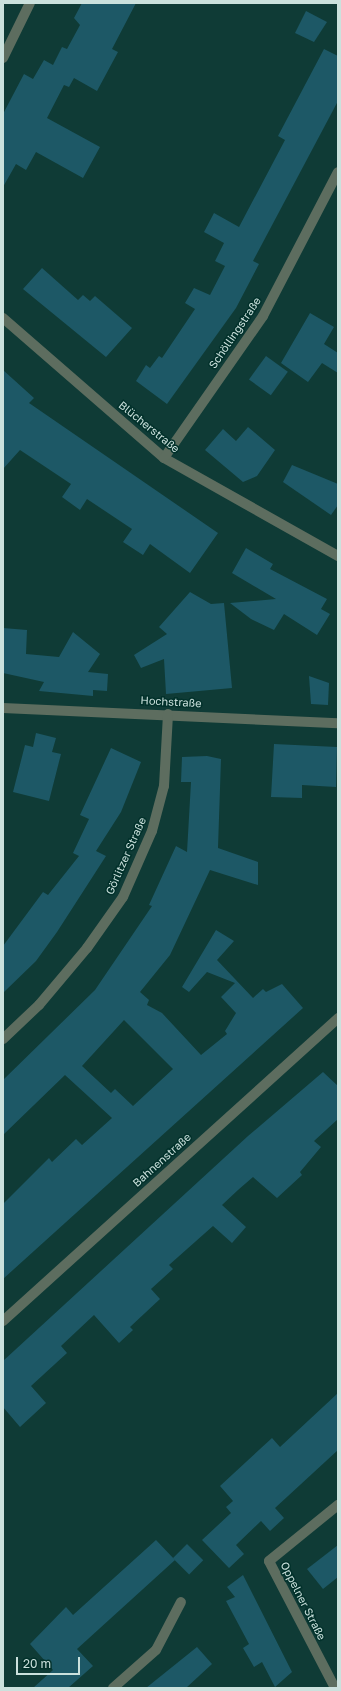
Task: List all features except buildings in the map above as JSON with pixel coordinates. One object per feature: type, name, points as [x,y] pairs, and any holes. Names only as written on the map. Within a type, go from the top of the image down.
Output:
[{"type":"street","points":[[3,58],[30,3]]},
{"type":"street","name":"Schöllingstraße","points":[[164,458],[263,316],[338,172]]},
{"type":"street","name":"Blücherstraße","points":[[3,318],[164,458],[338,556]]},
{"type":"street","name":"Hochstraße","points":[[3,708],[168,714],[338,723]]},
{"type":"street","name":"Görlitzer Straße","points":[[3,1039],[39,1005],[87,948],[123,897],[152,831],[162,793],[168,714]]},
{"type":"street","name":"Bahnenstraße","points":[[3,1321],[338,1018]]},
{"type":"street","name":"Oppelner Straße","points":[[335,1688],[269,1561],[338,1505]]},
{"type":"street","points":[[113,1688],[156,1650],[181,1602]]}]
